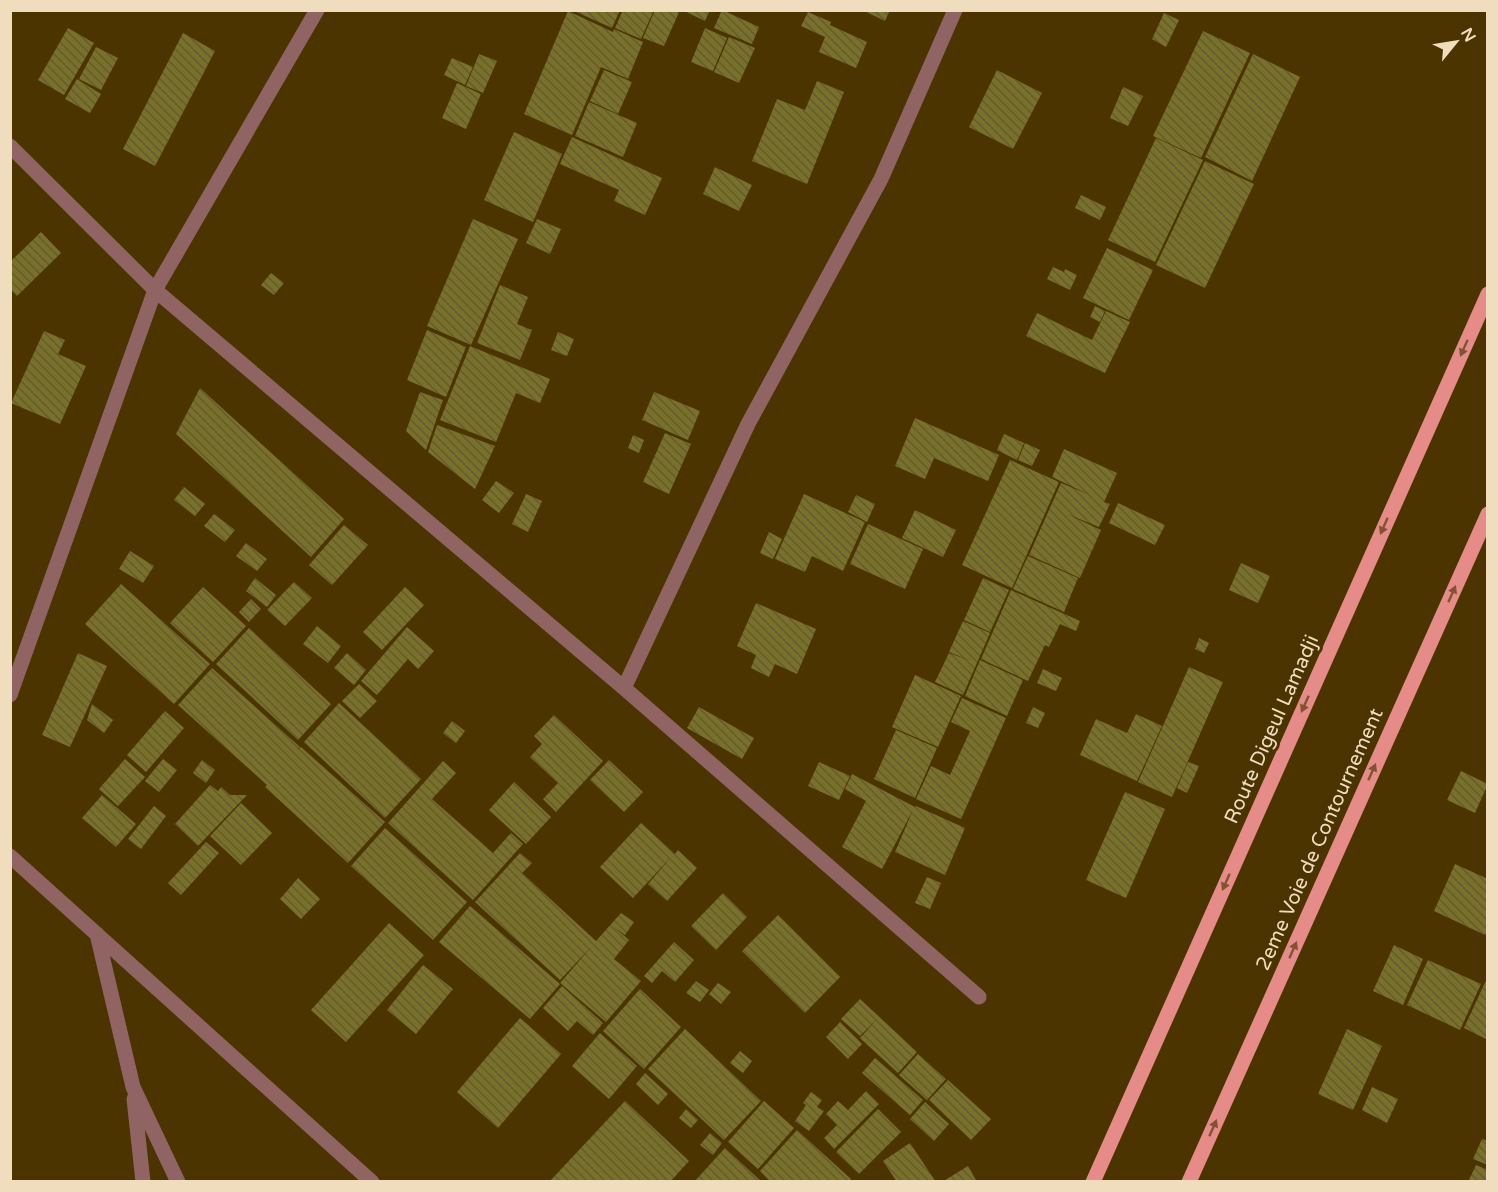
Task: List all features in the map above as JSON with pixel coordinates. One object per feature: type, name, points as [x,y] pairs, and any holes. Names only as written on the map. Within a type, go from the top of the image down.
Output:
[{"type":"main road","name":"Route Digeul Lamadji","points":[[1093,1182],[1488,294]]},
{"type":"main road","name":"2eme Voie de Contournement","points":[[1189,1182],[1488,514]]},
{"type":"street","points":[[10,695],[156,290],[317,10]]},
{"type":"street","points":[[624,688],[748,424],[881,179],[955,10]]},
{"type":"street","points":[[10,146],[156,290],[624,688],[979,997]]},
{"type":"street","points":[[10,856],[372,1182]]},
{"type":"street","points":[[97,934],[133,1087],[143,1182]]},
{"type":"street","points":[[133,1087],[178,1182]]},
{"type":"building","points":[[572,10],[620,10],[612,28]]},
{"type":"building","points":[[623,10],[654,10],[641,39],[615,28]]},
{"type":"building","points":[[655,10],[680,10],[664,46],[643,38]]},
{"type":"building","points":[[682,10],[710,10],[705,21]]},
{"type":"building","points":[[722,10],[759,27],[752,44],[714,28]]},
{"type":"building","points":[[862,10],[890,10],[885,21]]},
{"type":"building","points":[[568,11],[613,32],[614,29],[643,42],[628,79],[601,67],[572,135],[524,114]]},
{"type":"building","points":[[808,12],[867,42],[856,68],[819,52],[825,37],[801,26]]},
{"type":"building","points":[[1164,13],[1179,20],[1166,47],[1152,39]]},
{"type":"building","points":[[68,28],[94,43],[64,95],[38,80]]},
{"type":"building","points":[[705,28],[727,38],[713,71],[691,62]]},
{"type":"building","points":[[1203,31],[1250,53],[1201,158],[1153,136]]},
{"type":"building","points":[[183,33],[215,51],[155,166],[123,149]]},
{"type":"building","points":[[729,37],[755,48],[739,83],[714,72]]},
{"type":"building","points":[[96,47],[118,58],[101,90],[79,79]]},
{"type":"building","points":[[479,54],[497,61],[483,93],[466,86]]},
{"type":"building","points":[[1253,54],[1300,77],[1252,181],[1205,157]]},
{"type":"building","points":[[452,58],[473,67],[465,85],[444,75]]},
{"type":"building","points":[[604,70],[632,82],[618,114],[590,101]]},
{"type":"building","points":[[997,70],[1042,93],[1013,149],[969,127]]},
{"type":"building","points":[[77,79],[101,94],[90,113],[65,99]]},
{"type":"building","points":[[817,81],[844,92],[807,184],[752,161],[777,99],[805,110]]},
{"type":"building","points":[[457,83],[481,94],[466,129],[442,118]]},
{"type":"building","points":[[1123,87],[1143,96],[1128,126],[1110,118]]},
{"type":"building","points":[[589,102],[637,123],[623,157],[575,136]]},
{"type":"building","points":[[514,132],[562,154],[533,222],[484,200]]},
{"type":"building","points":[[572,137],[662,178],[645,215],[614,201],[619,190],[560,164]]},
{"type":"building","points":[[1156,138],[1203,160],[1155,262],[1108,240]]},
{"type":"building","points":[[1205,161],[1254,184],[1205,288],[1156,265]]},
{"type":"building","points":[[715,167],[752,185],[739,211],[703,194]]},
{"type":"building","points":[[1081,195],[1106,207],[1100,220],[1075,208]]},
{"type":"building","points":[[473,219],[518,239],[471,345],[427,326]]},
{"type":"building","points":[[537,219],[561,229],[550,254],[526,243]]},
{"type":"building","points":[[41,232],[61,253],[17,296],[10,289],[10,262]]},
{"type":"building","points":[[1107,248],[1153,270],[1129,320],[1083,298]]},
{"type":"building","points":[[1053,267],[1064,272],[1065,269],[1077,275],[1070,290],[1047,279]]},
{"type":"building","points":[[271,273],[284,283],[274,295],[261,285]]},
{"type":"building","points":[[500,285],[528,297],[517,324],[532,330],[520,360],[477,343]]},
{"type":"building","points":[[1095,306],[1105,311],[1100,322],[1090,317]]},
{"type":"building","points":[[1106,311],[1130,322],[1105,373],[1026,336],[1037,313],[1092,340]]},
{"type":"building","points":[[427,330],[466,347],[446,397],[407,380]]},
{"type":"building","points":[[44,331],[65,340],[58,354],[86,366],[60,424],[11,403]]},
{"type":"building","points":[[558,332],[574,339],[567,356],[551,350]]},
{"type":"building","points":[[470,346],[550,379],[540,403],[516,393],[496,442],[440,420]]},
{"type":"building","points":[[200,388],[344,519],[311,557],[176,434]]},
{"type":"building","points":[[420,392],[443,400],[426,450],[406,431]]},
{"type":"building","points":[[654,392],[700,411],[688,440],[642,420]]},
{"type":"building","points":[[915,418],[999,455],[988,481],[934,458],[925,479],[895,466]]},
{"type":"building","points":[[437,425],[495,446],[475,489],[428,452]]},
{"type":"building","points":[[665,433],[691,444],[669,494],[643,482]]},
{"type":"building","points":[[1004,434],[1024,443],[1017,460],[997,450]]},
{"type":"building","points":[[633,435],[644,440],[639,453],[628,448]]},
{"type":"building","points":[[1025,443],[1040,450],[1032,466],[1018,460]]},
{"type":"building","points":[[1064,449],[1117,473],[1104,502],[1110,504],[1099,527],[1067,514],[1101,530],[1080,578],[1029,555],[1061,483],[1090,495],[1052,477]]},
{"type":"building","points":[[1010,460],[1059,482],[1012,588],[962,565]]},
{"type":"building","points":[[496,481],[514,493],[499,513],[482,500]]},
{"type":"building","points":[[184,487],[205,504],[195,516],[174,500]]},
{"type":"building","points":[[526,494],[542,501],[528,532],[512,524]]},
{"type":"building","points":[[804,494],[865,522],[843,571],[812,556],[805,572],[775,559]]},
{"type":"building","points":[[856,495],[875,504],[867,522],[848,512]]},
{"type":"building","points":[[1118,503],[1165,525],[1155,545],[1109,523]]},
{"type":"building","points":[[915,510],[956,530],[943,557],[902,538]]},
{"type":"building","points":[[214,514],[235,530],[225,542],[204,526]]},
{"type":"building","points":[[868,524],[923,549],[905,589],[850,564]]},
{"type":"building","points":[[344,525],[368,545],[332,585],[309,565]]},
{"type":"building","points":[[769,532],[782,539],[773,559],[760,553]]},
{"type":"building","points":[[246,543],[267,559],[257,571],[236,556]]},
{"type":"building","points":[[130,551],[154,566],[143,583],[119,569]]},
{"type":"building","points":[[1028,556],[1078,578],[1064,612],[1013,589]]},
{"type":"building","points":[[1241,563],[1270,576],[1258,603],[1229,590]]},
{"type":"building","points":[[255,578],[276,595],[267,607],[246,591]]},
{"type":"building","points":[[983,578],[1009,590],[990,632],[964,620]]},
{"type":"building","points":[[294,582],[312,598],[285,626],[267,610]]},
{"type":"building","points":[[121,584],[210,664],[174,704],[85,624]]},
{"type":"building","points":[[203,587],[246,626],[213,662],[170,623]]},
{"type":"building","points":[[405,587],[424,605],[382,650],[363,632]]},
{"type":"building","points":[[1011,590],[1080,621],[1076,631],[1060,624],[1049,647],[1045,645],[1028,681],[981,659]]},
{"type":"building","points":[[251,599],[261,609],[249,622],[239,612]]},
{"type":"building","points":[[756,603],[816,629],[797,674],[775,664],[769,677],[751,668],[756,655],[737,646]]},
{"type":"building","points":[[963,621],[990,633],[963,695],[935,682],[949,653],[971,661],[949,652]]},
{"type":"building","points":[[317,626],[341,646],[328,663],[303,644]]},
{"type":"building","points":[[407,627],[434,651],[418,669],[408,659],[377,695],[361,681]]},
{"type":"building","points":[[249,628],[331,704],[298,740],[216,664]]},
{"type":"building","points":[[1199,638],[1209,643],[1204,653],[1195,649]]},
{"type":"building","points":[[78,653],[107,666],[70,747],[42,735]]},
{"type":"building","points":[[347,653],[366,670],[354,685],[334,668]]},
{"type":"building","points":[[980,660],[1023,680],[1007,716],[965,696]]},
{"type":"building","points":[[1189,667],[1223,682],[1172,797],[1138,782]]},
{"type":"building","points":[[212,668],[300,747],[296,751],[301,747],[385,822],[348,863],[265,787],[267,785],[178,705]]},
{"type":"building","points":[[1043,669],[1062,678],[1056,691],[1037,683]]},
{"type":"building","points":[[915,675],[961,696],[938,747],[892,727]]},
{"type":"building","points":[[359,684],[377,701],[360,718],[342,701]]},
{"type":"building","points":[[962,698],[1006,718],[961,819],[916,799],[931,766],[950,775],[970,731],[951,722]]},
{"type":"building","points":[[339,703],[421,779],[385,818],[304,742]]},
{"type":"building","points":[[92,704],[113,720],[104,733],[87,720]]},
{"type":"building","points":[[699,707],[754,738],[742,759],[687,728]]},
{"type":"building","points":[[1033,707],[1045,713],[1038,728],[1026,723]]},
{"type":"building","points":[[165,711],[184,728],[146,772],[127,755]]},
{"type":"building","points":[[1136,714],[1162,726],[1137,781],[1080,755],[1096,719],[1127,733]]},
{"type":"building","points":[[554,715],[603,761],[556,812],[543,799],[558,783],[530,757],[542,744],[534,736]]},
{"type":"building","points":[[452,721],[465,731],[456,743],[443,733]]},
{"type":"building","points":[[896,730],[937,748],[915,798],[874,779]]},
{"type":"building","points":[[125,759],[145,777],[118,806],[99,789]]},
{"type":"building","points":[[163,759],[177,770],[159,792],[145,781]]},
{"type":"building","points":[[202,760],[215,770],[206,783],[193,773]]},
{"type":"building","points":[[609,760],[643,792],[624,812],[590,780]]},
{"type":"building","points":[[443,761],[456,773],[432,799],[493,853],[511,833],[523,844],[473,900],[388,823]]},
{"type":"building","points":[[819,762],[850,776],[839,800],[808,786]]},
{"type":"building","points":[[1188,762],[1199,766],[1187,793],[1177,788]]},
{"type":"building","points":[[1461,771],[1488,784],[1475,813],[1447,800]]},
{"type":"building","points":[[852,774],[915,807],[965,828],[945,875],[895,852],[913,810],[882,869],[842,847],[866,801],[845,789]]},
{"type":"building","points":[[514,782],[551,817],[526,844],[489,810]]},
{"type":"building","points":[[210,785],[218,791],[221,787],[230,795],[247,795],[198,846],[175,824]]},
{"type":"building","points":[[1125,792],[1165,809],[1126,898],[1086,880]]},
{"type":"building","points":[[102,795],[136,824],[116,847],[82,818]]},
{"type":"building","points":[[241,803],[272,833],[241,865],[210,836]]},
{"type":"building","points":[[154,806],[166,816],[141,849],[128,839]]},
{"type":"building","points":[[641,823],[675,854],[678,850],[697,868],[667,901],[648,884],[672,856],[633,898],[600,867]]},
{"type":"building","points":[[385,828],[467,902],[433,940],[351,866]]},
{"type":"building","points":[[206,842],[219,853],[181,895],[168,883]]},
{"type":"building","points":[[520,853],[532,863],[522,873],[596,941],[621,913],[634,922],[625,935],[614,927],[629,940],[614,959],[641,981],[606,1022],[560,983],[592,946],[560,980],[475,902]]},
{"type":"building","points":[[1455,864],[1488,879],[1488,930],[1485,935],[1434,911]]},
{"type":"building","points":[[927,877],[941,883],[930,909],[915,903]]},
{"type":"building","points":[[298,878],[320,899],[301,919],[280,899]]},
{"type":"building","points":[[723,893],[747,917],[716,950],[691,926]]},
{"type":"building","points":[[470,906],[560,984],[530,1019],[439,942]]},
{"type":"building","points":[[778,915],[840,977],[805,1013],[742,951]]},
{"type":"building","points":[[389,923],[424,955],[346,1042],[311,1010]]},
{"type":"building","points":[[674,942],[694,960],[675,982],[662,971],[652,983],[644,976]]},
{"type":"building","points":[[1394,945],[1423,959],[1403,1005],[1373,991]]},
{"type":"building","points":[[1428,960],[1481,984],[1460,1030],[1407,1005]]},
{"type":"building","points":[[423,965],[453,989],[416,1034],[387,1010]]},
{"type":"building","points":[[1488,976],[1488,1040],[1464,1028]]},
{"type":"building","points":[[696,981],[709,990],[700,1002],[686,993]]},
{"type":"building","points":[[718,983],[731,992],[721,1004],[709,994]]},
{"type":"building","points":[[562,986],[603,1023],[593,1035],[577,1021],[568,1031],[543,1008]]},
{"type":"building","points":[[640,989],[681,1027],[644,1069],[603,1031]]},
{"type":"building","points":[[860,999],[917,1052],[898,1073],[860,1038],[877,1019],[860,1036],[841,1019]]},
{"type":"building","points":[[520,1018],[561,1054],[498,1128],[457,1092]]},
{"type":"building","points":[[840,1022],[862,1044],[848,1059],[826,1037]]},
{"type":"building","points":[[685,1029],[761,1101],[724,1140],[648,1069]]},
{"type":"building","points":[[1347,1029],[1382,1046],[1353,1110],[1318,1094]]},
{"type":"building","points":[[600,1033],[637,1066],[609,1099],[572,1066]]},
{"type":"building","points":[[740,1051],[752,1061],[743,1073],[730,1063]]},
{"type":"building","points":[[918,1054],[946,1079],[927,1100],[899,1075]]},
{"type":"building","points":[[875,1058],[923,1100],[910,1115],[862,1073]]},
{"type":"building","points":[[645,1073],[668,1094],[658,1105],[636,1084]]},
{"type":"building","points":[[948,1080],[991,1119],[971,1140],[929,1100]]},
{"type":"building","points":[[1372,1087],[1398,1099],[1387,1123],[1362,1110]]},
{"type":"building","points":[[866,1091],[879,1104],[834,1149],[824,1138],[837,1125],[826,1114],[838,1101],[848,1110]]},
{"type":"building","points":[[811,1092],[822,1100],[817,1107],[824,1111],[809,1131],[795,1121],[806,1105],[803,1103]]},
{"type":"building","points":[[625,1101],[689,1161],[670,1182],[549,1182]]},
{"type":"building","points":[[764,1101],[794,1128],[758,1169],[728,1142]]},
{"type":"building","points":[[925,1102],[949,1124],[934,1141],[910,1119]]},
{"type":"building","points":[[686,1109],[698,1120],[691,1128],[679,1118]]},
{"type":"building","points":[[878,1109],[901,1132],[859,1174],[836,1152]]},
{"type":"building","points":[[797,1130],[851,1179],[849,1182],[771,1182],[760,1171]]},
{"type":"building","points":[[710,1133],[722,1143],[713,1155],[700,1145]]},
{"type":"building","points":[[1482,1139],[1488,1141],[1488,1165],[1473,1159]]},
{"type":"building","points":[[910,1143],[936,1182],[897,1182],[883,1161]]},
{"type":"building","points":[[725,1148],[762,1182],[694,1182]]},
{"type":"building","points":[[1476,1165],[1488,1170],[1488,1182],[1468,1182]]},
{"type":"building","points":[[968,1166],[977,1182],[942,1182]]}]
